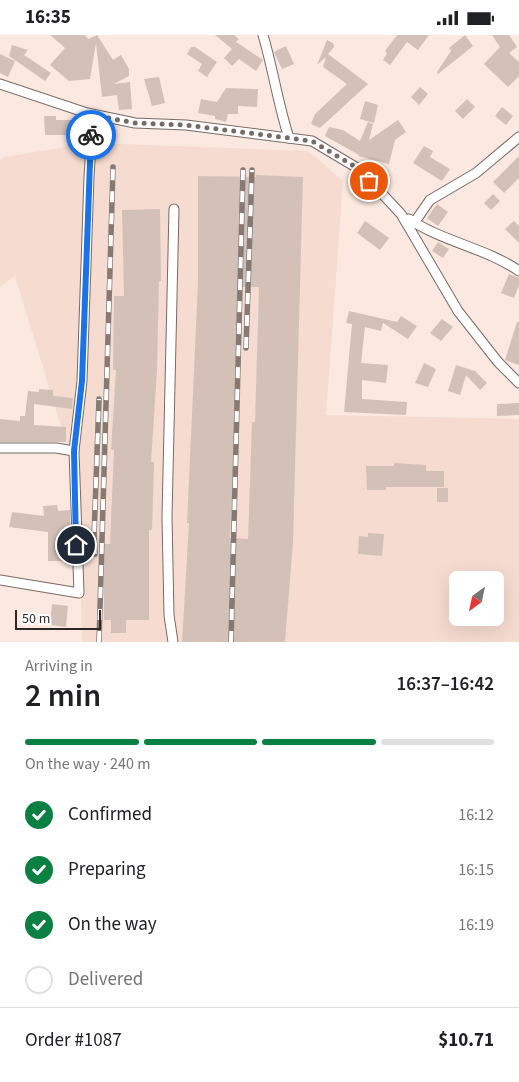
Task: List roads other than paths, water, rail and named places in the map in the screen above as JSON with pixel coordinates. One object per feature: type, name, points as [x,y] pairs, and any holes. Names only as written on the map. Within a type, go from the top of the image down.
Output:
[{"type":"street","points":[[263,35],[272,65],[279,109],[289,138]]},
{"type":"street","points":[[0,84],[93,115],[135,123],[186,125],[312,141],[359,169],[401,214],[428,232],[489,256],[519,271]]},
{"type":"street","points":[[0,580],[79,593],[74,451],[82,381],[93,115]]},
{"type":"street","points":[[414,223],[430,200],[476,173],[519,137]]},
{"type":"street","points":[[173,642],[169,615],[167,517],[174,209]]},
{"type":"street","points":[[401,214],[458,311],[498,362],[519,383]]},
{"type":"street","points":[[0,448],[56,448],[74,451]]},
{"type":"railway","points":[[99,642],[113,167]]},
{"type":"railway","points":[[231,642],[243,170]]},
{"type":"railway","points":[[246,348],[252,170]]},
{"type":"railway","points":[[95,554],[99,399]]}]
